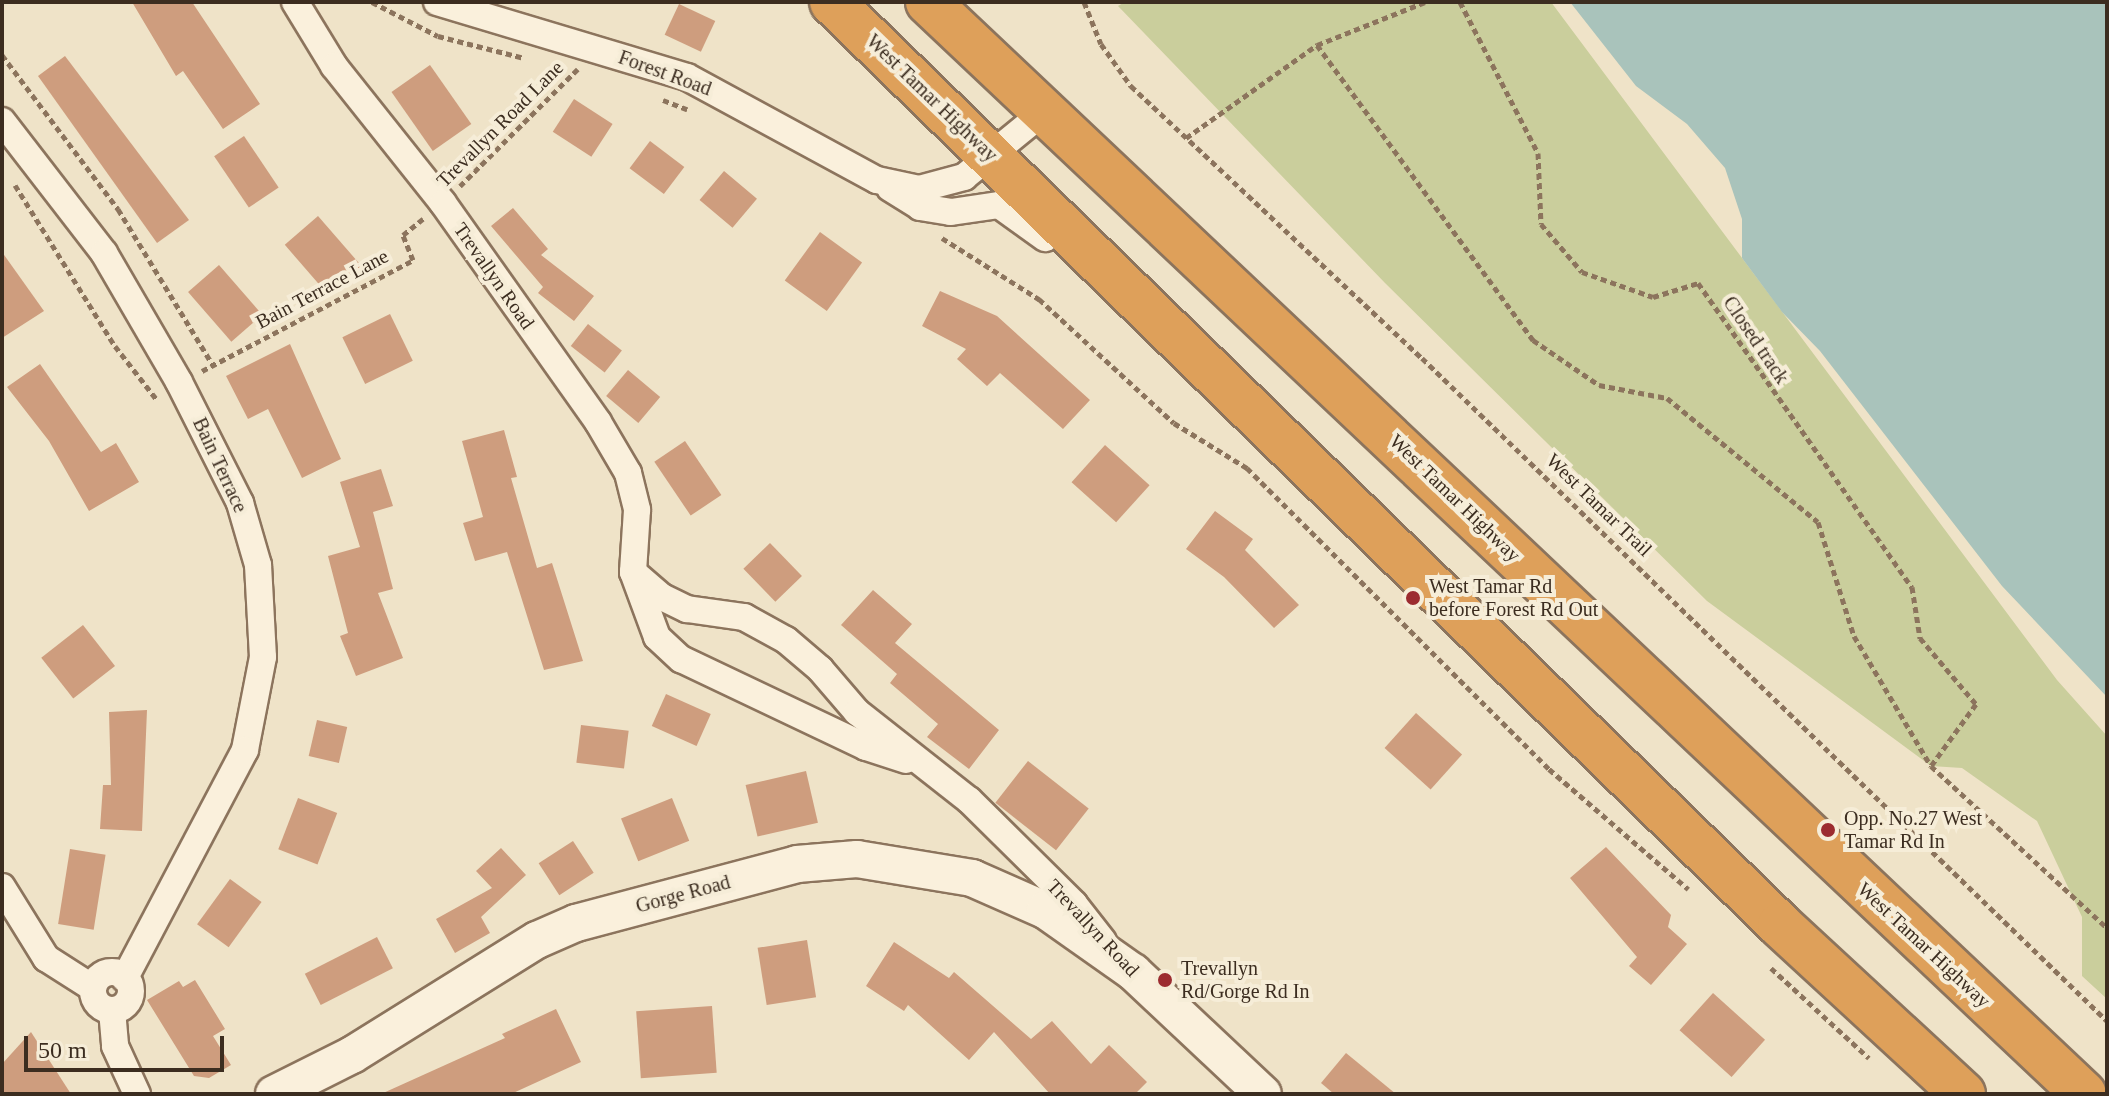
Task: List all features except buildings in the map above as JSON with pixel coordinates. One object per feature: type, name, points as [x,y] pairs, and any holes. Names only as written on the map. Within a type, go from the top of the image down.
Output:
[{"type":"highway","name":"West Tamar Highway","points":[[832,2],[1780,925],[1963,1094]]},
{"type":"highway","name":"West Tamar Highway","points":[[928,2],[2084,1094]]},
{"type":"street","name":"Trevallyn Road","points":[[295,2],[334,66],[443,203],[598,422],[628,473],[637,510],[633,572],[657,637],[681,659],[866,747],[921,765]]},
{"type":"street","name":"Forest Road","points":[[437,2],[687,77],[877,180],[920,207],[951,212],[999,205],[1019,215],[1167,352],[1215,373]]},
{"type":"street","name":"Forest Road","points":[[877,180],[919,189],[945,186],[993,156],[1045,111]]},
{"type":"street","name":"Bain Terrace","points":[[7,136],[104,253],[179,382],[240,503],[258,565],[263,657],[245,750],[229,787],[125,978]]},
{"type":"street","name":"Trevallyn Road","points":[[633,572],[662,597],[687,609],[744,617],[786,640],[820,669],[857,712],[969,800],[1074,904],[1116,957],[1263,1094]]},
{"type":"street","name":"Gorge Road","points":[[274,1094],[352,1055],[537,940],[576,923],[797,864],[890,861],[972,878],[1045,910],[1116,957]]},
{"type":"street","points":[[2,887],[46,958],[93,988],[97,1003],[112,1010]]},
{"type":"street","points":[[93,988],[109,973],[125,978],[129,998],[112,1010]]},
{"type":"street","points":[[112,1010],[115,1046],[137,1094]]},
{"type":"path","points":[[372,2],[438,36],[537,62]]},
{"type":"path","name":"West Tamar Trail","points":[[1084,2],[1101,44],[1131,86],[1422,358],[2107,1021]]},
{"type":"path","points":[[1186,138],[1317,45],[1425,2]]},
{"type":"path","name":"Closed track","points":[[1460,2],[1538,153],[1541,224],[1582,272],[1653,297],[1698,283],[1912,587],[1920,638],[1976,704],[1931,766]]},
{"type":"path","points":[[1317,45],[1533,340],[1599,385],[1667,398],[1818,522],[1854,636],[1931,766],[2107,928]]},
{"type":"path","points":[[2,55],[118,209],[213,365]]},
{"type":"path","points":[[565,66],[580,67],[594,73]]},
{"type":"path","name":"Trevallyn Road Lane","points":[[443,203],[580,67]]},
{"type":"path","points":[[651,95],[693,112]]},
{"type":"path","points":[[12,180],[115,346],[166,413]]},
{"type":"path","name":"Bain Terrace Lane","points":[[179,382],[413,260],[403,235],[443,203]]},
{"type":"path","points":[[940,236],[1039,299],[1174,423],[1247,468],[1549,769],[1699,899]]},
{"type":"path","points":[[1767,964],[1875,1063]]},
{"type":"green space","points":[[1125,2],[1551,2],[2057,680],[2107,736],[2107,999],[2082,976],[2082,917],[2037,821],[1962,768],[1931,766],[1707,601],[1385,283],[1118,6]]},
{"type":"water","points":[[1570,2],[2107,2],[2107,697],[2002,586],[1820,351],[1782,312],[1742,258],[1742,219],[1725,168],[1687,124],[1636,86]]},
{"type":"place","name":"West Tamar Rd before Forest Rd Out","points":[[1413,598]]},
{"type":"place","name":"Opp. No.27 West Tamar Rd In","points":[[1828,830]]},
{"type":"place","name":"Trevallyn Rd/Gorge Rd In","points":[[1165,980]]}]
